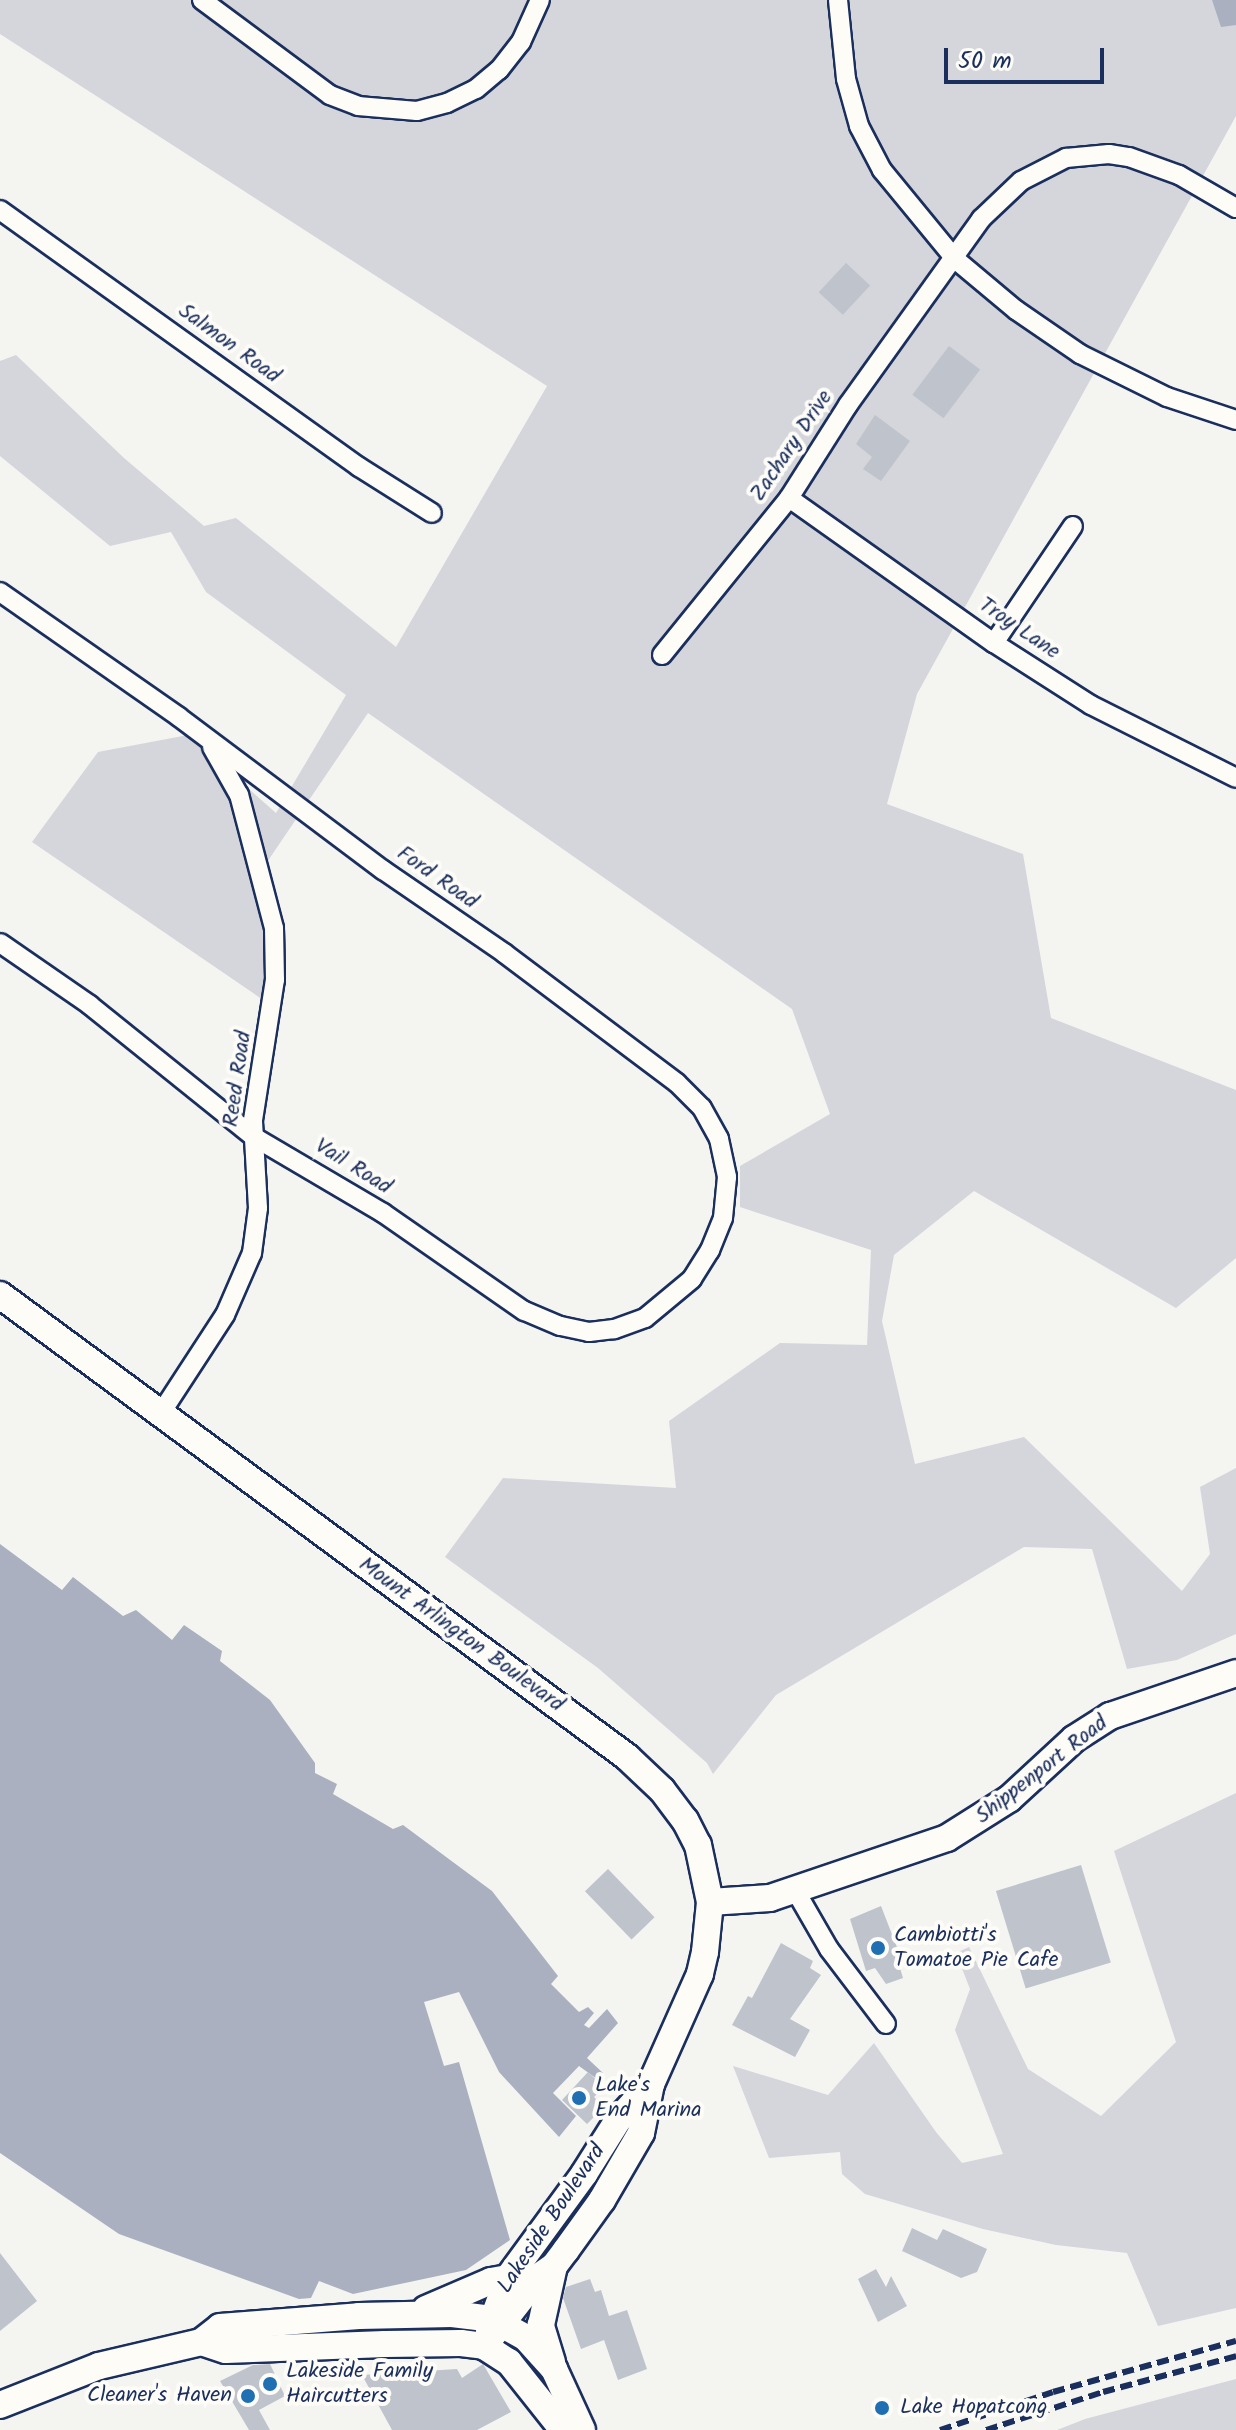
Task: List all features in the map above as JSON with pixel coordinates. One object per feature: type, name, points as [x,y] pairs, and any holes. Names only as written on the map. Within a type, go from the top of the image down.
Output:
[{"type":"main road","name":"Mount Arlington Boulevard","points":[[0,1295],[627,1757],[662,1790],[685,1820],[706,1871],[710,1902],[709,1931],[700,1974],[651,2084]]},
{"type":"main road","name":"Shippenport Road","points":[[710,1902],[770,1898],[947,1838],[1009,1799],[1074,1739],[1110,1716],[1236,1673]]},
{"type":"main road","name":"Lakeside Boulevard","points":[[201,2342],[226,2350],[385,2344],[484,2346],[498,2321],[538,2277],[554,2266],[602,2200],[641,2133],[651,2084]]},
{"type":"main road","name":"Lakeside Boulevard","points":[[498,2321],[508,2278],[584,2174],[618,2120],[651,2084]]},
{"type":"main road","points":[[484,2346],[509,2362],[562,2428],[573,2404],[554,2369],[541,2325],[554,2266]]},
{"type":"main road","points":[[410,2315],[508,2278]]},
{"type":"main road","name":"Lakeside Boulevard","points":[[0,2405],[99,2366],[201,2342],[220,2327],[452,2314],[498,2321]]},
{"type":"main road","points":[[498,2321],[526,2338],[554,2369]]},
{"type":"street","points":[[202,0],[330,95],[358,106],[417,111],[447,103],[476,89],[499,70],[521,42],[540,0]]},
{"type":"street","points":[[838,0],[846,79],[859,126],[882,170],[955,259],[1016,310],[1080,354],[1167,397],[1236,420]]},
{"type":"street","name":"Zachary Drive","points":[[662,655],[789,498],[848,405],[981,219],[1021,181],[1066,158],[1129,157],[1179,175],[1236,208]]},
{"type":"street","name":"Salmon Road","points":[[0,210],[359,467],[432,513]]},
{"type":"street","name":"Troy Lane","points":[[789,498],[994,643],[1091,705],[1236,778]]},
{"type":"street","points":[[994,643],[1073,526]]},
{"type":"street","name":"Ford Road","points":[[0,592],[647,1058],[702,1108],[719,1139],[727,1177],[723,1218],[698,1270]]},
{"type":"street","name":"Reed Road","points":[[161,1413],[225,1315],[252,1253],[258,1208],[254,1137],[259,1068],[275,980],[274,928],[239,795],[208,739]]},
{"type":"street","name":"Vail Road","points":[[0,943],[139,1042],[254,1137],[383,1213],[524,1311],[560,1326],[589,1332],[614,1329],[645,1318],[665,1304],[698,1270]]},
{"type":"street","points":[[795,1890],[829,1949],[886,2024]]},
{"type":"shaded area","points":[[0,0],[1236,0],[1236,116],[917,694],[887,804],[1023,854],[1051,1018],[1236,1090],[1236,1258],[1176,1308],[974,1191],[894,1255],[882,1321],[915,1464],[1024,1437],[1182,1591],[1210,1554],[1200,1487],[1236,1468],[1236,1634],[1177,1660],[1127,1669],[1092,1549],[1024,1547],[776,1695],[713,1774],[707,1763],[598,1668],[445,1557],[503,1478],[676,1488],[669,1421],[780,1343],[867,1345],[871,1250],[740,1207],[740,1166],[830,1114],[792,1009],[368,713],[261,871],[272,1006],[32,842],[98,752],[188,735],[276,813],[346,695],[206,592],[171,532],[110,546],[0,456],[0,361],[16,355],[124,458],[204,526],[236,518],[396,647],[547,386],[0,34]]},
{"type":"shaded area","points":[[1236,1793],[1236,2308],[1158,2326],[1127,2253],[1056,2245],[983,2229],[865,2194],[842,2174],[840,2152],[769,2158],[733,2066],[828,2095],[874,2043],[936,2132],[962,2163],[1003,2154],[955,2030],[970,1989],[956,1953],[969,1947],[1028,2069],[1101,2116],[1176,2042],[1114,1851]]},
{"type":"shaded area","points":[[1236,2379],[1236,2430],[1057,2430],[1085,2419]]},
{"type":"water","points":[[1212,0],[1236,0],[1236,25],[1221,27]]},
{"type":"water","points":[[0,1544],[62,1590],[73,1577],[123,1616],[136,1610],[172,1640],[184,1625],[222,1651],[220,1661],[270,1700],[315,1763],[315,1773],[337,1784],[333,1794],[393,1829],[403,1825],[492,1891],[558,1976],[551,1984],[579,2012],[588,2007],[594,2013],[584,2025],[589,2028],[607,2009],[618,2023],[587,2058],[603,2073],[597,2079],[579,2066],[553,2093],[576,2116],[559,2137],[499,2072],[459,1992],[424,2002],[444,2066],[459,2062],[510,2240],[466,2270],[353,2294],[319,2281],[311,2298],[299,2299],[119,2234],[0,2153]]},
{"type":"building","points":[[846,263],[870,286],[843,315],[819,292]]},
{"type":"building","points":[[949,346],[980,369],[943,418],[912,395]]},
{"type":"building","points":[[875,415],[910,441],[881,481],[863,469],[872,457],[856,444]]},
{"type":"building","points":[[1081,1865],[1111,1963],[1026,1989],[996,1891]]},
{"type":"building","points":[[608,1869],[655,1917],[632,1939],[585,1891]]},
{"type":"building","name":"Cambiotti's Tomatoe Pie Cafe","points":[[881,1906],[900,1955],[897,1958],[903,1978],[886,1984],[875,1968],[866,1971],[850,1919]]},
{"type":"building","points":[[781,1943],[813,1961],[810,1968],[821,1975],[790,2019],[810,2030],[795,2057],[732,2025],[748,1996],[752,1998]]},
{"type":"building","name":"Lake's End Marina","points":[[588,2072],[604,2087],[594,2097],[604,2107],[587,2124],[562,2100]]},
{"type":"building","points":[[912,2228],[937,2240],[943,2229],[987,2249],[977,2272],[961,2278],[902,2251]]},
{"type":"building","points":[[0,2253],[37,2301],[0,2331]]},
{"type":"building","points":[[876,2269],[886,2287],[891,2276],[907,2306],[878,2322],[858,2279]]},
{"type":"building","points":[[590,2279],[595,2292],[601,2290],[609,2316],[627,2310],[647,2369],[618,2380],[604,2340],[581,2349],[563,2298],[566,2287]]},
{"type":"building","points":[[270,2364],[285,2396],[259,2410],[270,2430],[249,2430],[220,2381],[253,2365]]},
{"type":"building","points":[[483,2364],[511,2412],[477,2430],[392,2430],[362,2375],[457,2369],[462,2378]]},
{"type":"railway","points":[[940,2430],[1053,2392],[1236,2341]]},
{"type":"railway","points":[[986,2430],[1103,2392],[1236,2356]]},
{"type":"place","name":"Cambiotti's Tomatoe Pie Cafe","points":[[878,1948]]},
{"type":"place","name":"Lake's End Marina","points":[[579,2098]]},
{"type":"place","name":"Lakeside Family Haircutters","points":[[270,2384]]},
{"type":"place","name":"Cleaner's Haven","points":[[248,2396]]},
{"type":"place","name":"Lake Hopatcong","points":[[882,2408]]}]
